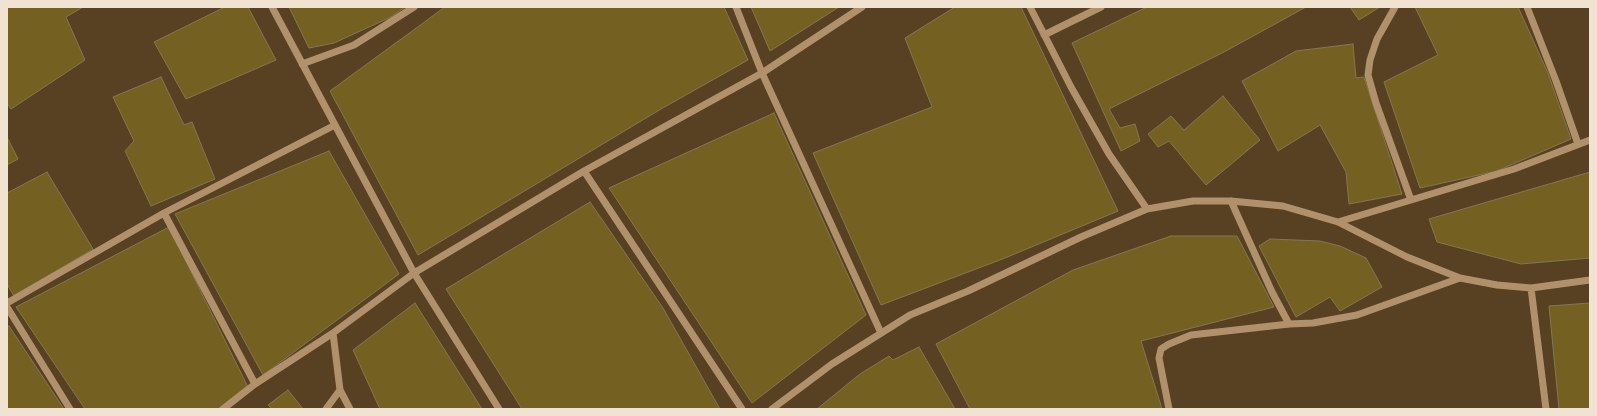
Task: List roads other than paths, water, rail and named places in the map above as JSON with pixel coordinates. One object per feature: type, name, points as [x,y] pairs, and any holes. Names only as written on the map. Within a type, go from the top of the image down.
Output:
[{"type":"street","points":[[272,7],[414,273],[499,409]]},
{"type":"street","points":[[302,64],[354,45],[414,7]]},
{"type":"street","points":[[736,7],[762,73],[881,333]]},
{"type":"street","points":[[223,409],[254,384],[333,333],[414,273],[584,171],[762,73],[862,7]]},
{"type":"street","points":[[1030,7],[1109,154],[1147,208]]},
{"type":"street","points":[[1044,35],[1101,7]]},
{"type":"street","points":[[1396,7],[1377,39],[1370,60],[1368,75],[1376,103],[1411,200]]},
{"type":"street","points":[[1527,7],[1556,81],[1578,144]]},
{"type":"street","points":[[7,303],[164,213],[335,125]]},
{"type":"street","points":[[1338,222],[1514,169],[1590,140]]},
{"type":"street","points":[[584,171],[742,409]]},
{"type":"street","points":[[772,409],[832,364],[910,315],[968,291],[1081,236],[1147,208],[1193,201],[1231,201],[1283,206],[1338,222],[1407,257],[1460,278],[1497,285],[1531,288],[1590,280]]},
{"type":"street","points":[[1231,201],[1272,292],[1289,324]]},
{"type":"street","points":[[164,213],[254,384]]},
{"type":"street","points":[[1168,409],[1159,358],[1161,349],[1169,344],[1191,335],[1289,324],[1313,323],[1357,314],[1460,278]]},
{"type":"street","points":[[1531,288],[1546,409]]},
{"type":"street","points":[[7,307],[70,409]]},
{"type":"street","points":[[333,333],[340,390],[350,409]]},
{"type":"street","points":[[326,409],[340,390]]}]
